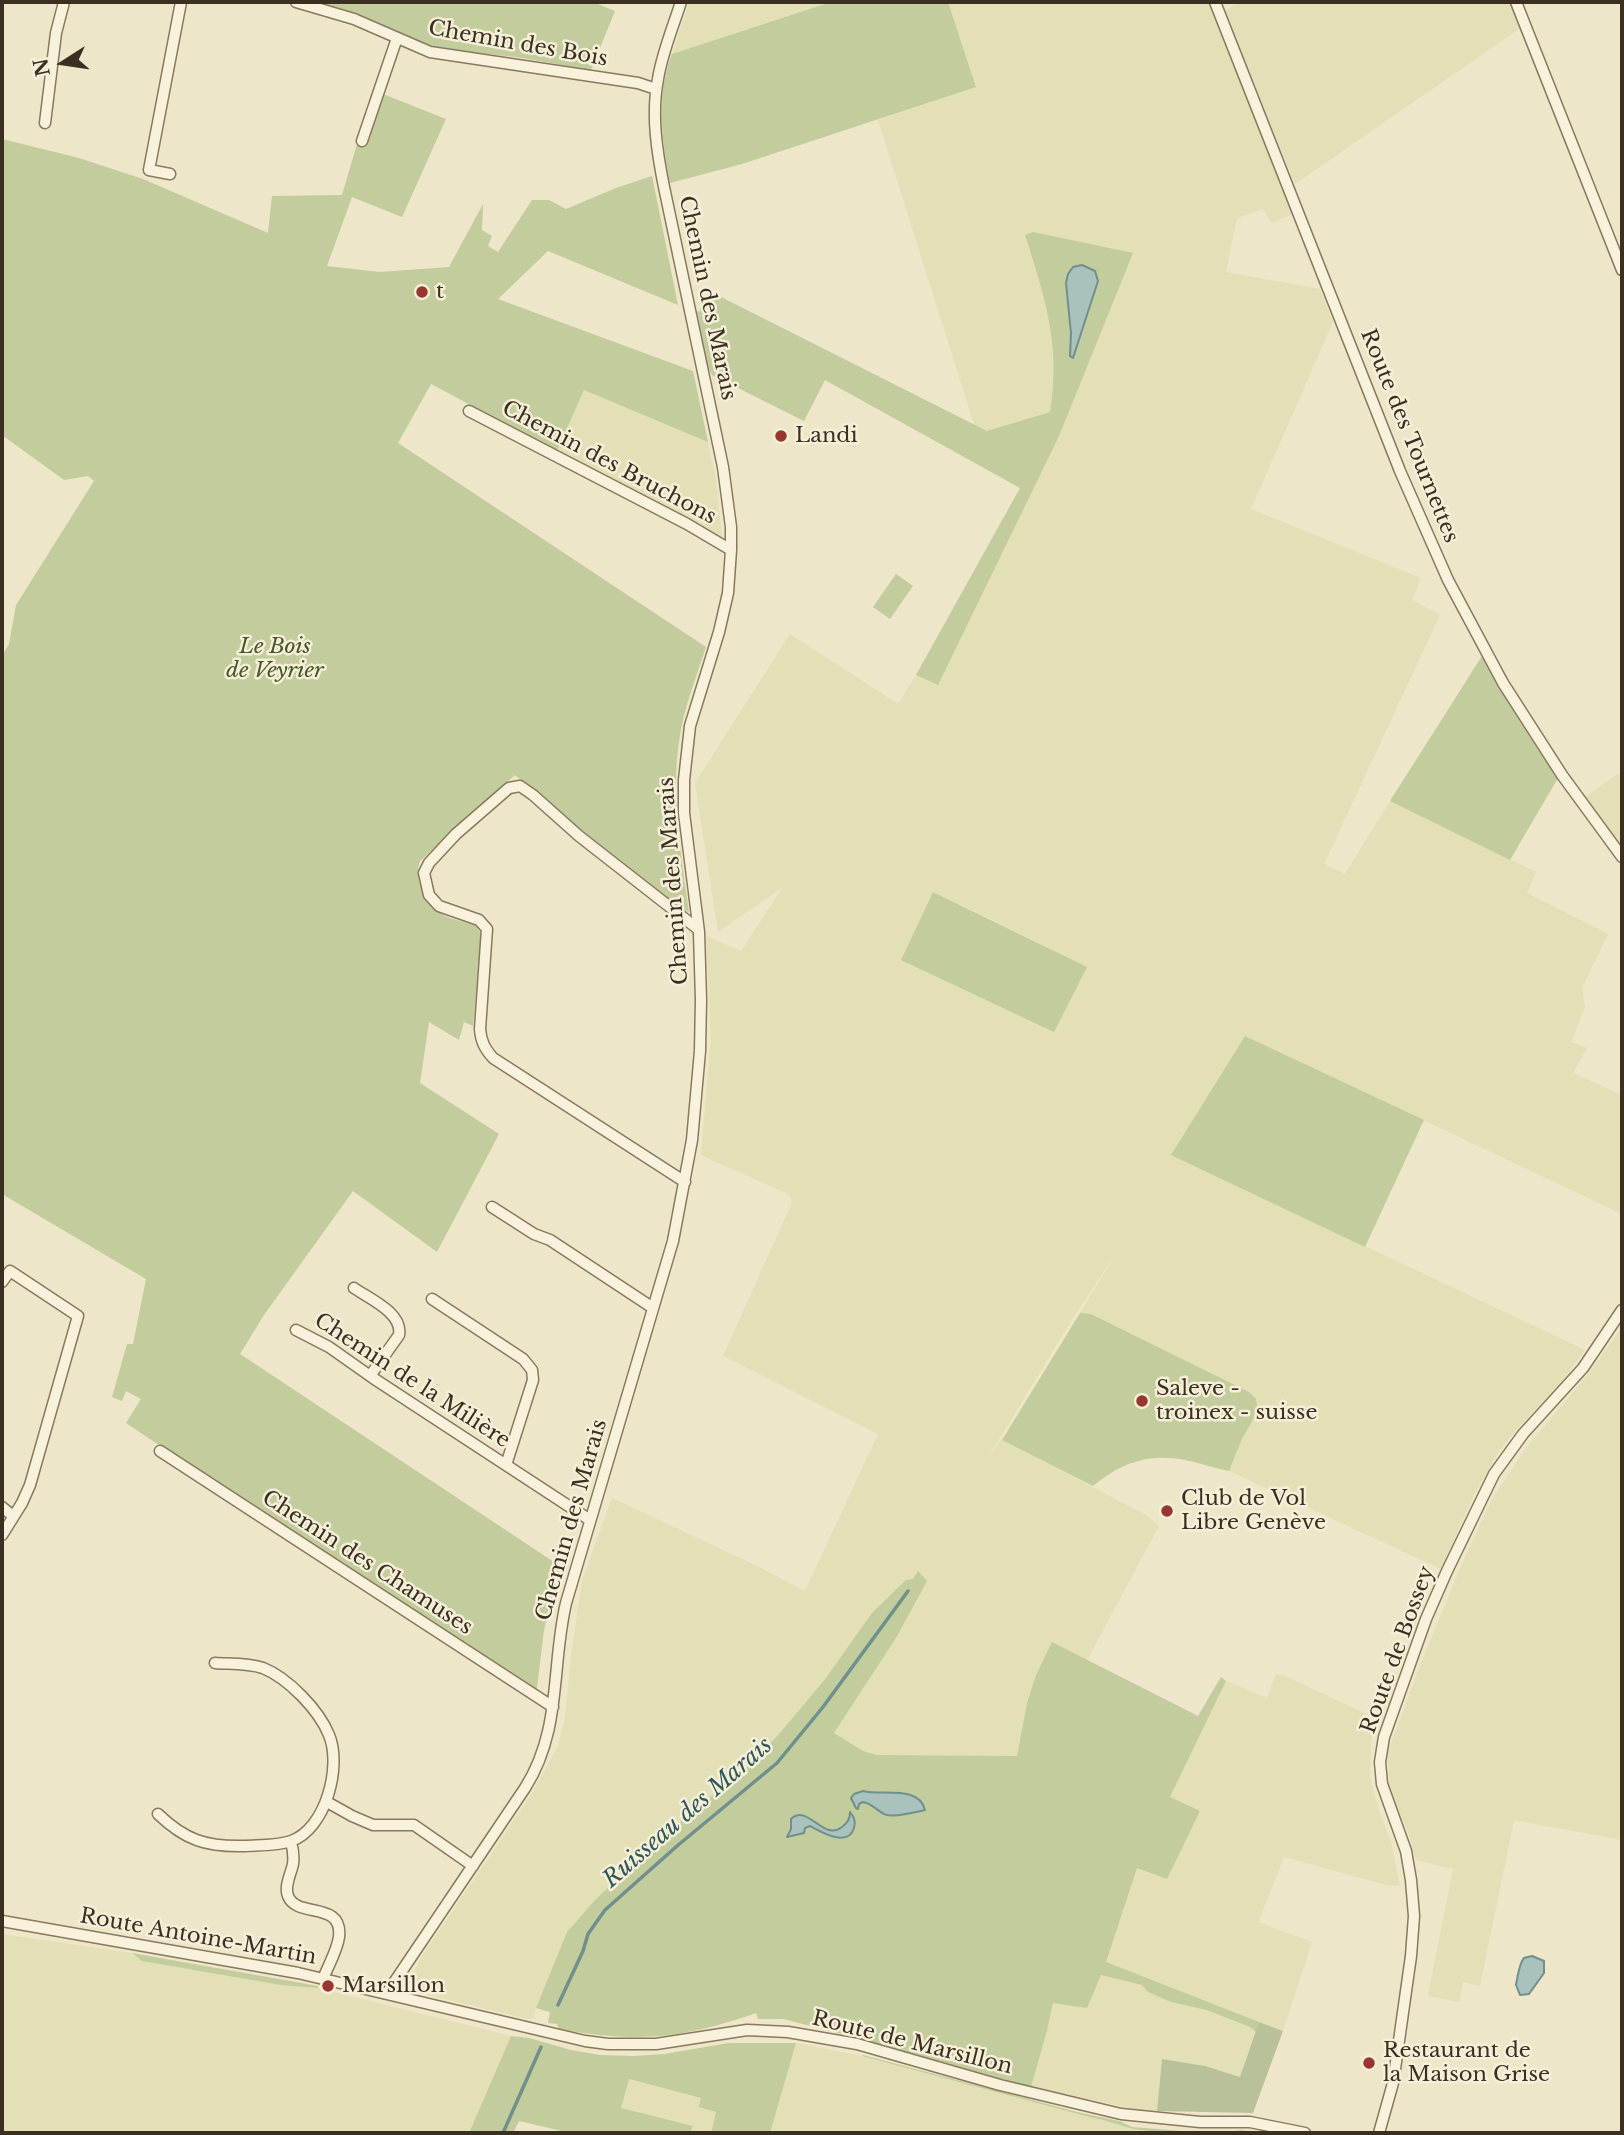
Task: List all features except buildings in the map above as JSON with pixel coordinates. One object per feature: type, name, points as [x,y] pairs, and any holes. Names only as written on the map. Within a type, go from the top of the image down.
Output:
[{"type":"street","points":[[45,123],[56,33],[64,2]]},
{"type":"street","points":[[170,174],[149,170],[181,2]]},
{"type":"street","name":"Chemin des Bois","points":[[296,2],[354,19],[430,52],[638,83],[656,89]]},
{"type":"street","name":"Chemin des Marais","points":[[387,1993],[538,1767],[549,1734],[563,1616],[673,1241],[692,1140],[700,1051],[701,1000],[698,929],[684,813],[685,760],[695,708],[724,612],[731,550],[730,510],[723,467],[660,166],[655,124],[656,89],[681,2]]},
{"type":"street","name":"Route des Tournettes","points":[[1215,2],[1400,471],[1448,580],[1503,683],[1562,775],[1622,857]]},
{"type":"street","points":[[1516,2],[1622,270]]},
{"type":"street","points":[[362,141],[397,38]]},
{"type":"street","name":"Chemin des Bruchons","points":[[469,411],[687,524],[731,550]]},
{"type":"street","points":[[685,1182],[493,1058],[476,1036],[487,929],[480,920],[439,906],[429,895],[424,873],[429,863],[456,834],[514,786],[526,789],[579,836],[698,929]]},
{"type":"street","points":[[492,1207],[534,1234],[550,1240],[653,1308]]},
{"type":"street","points":[[2,1282],[10,1271],[78,1316],[30,1485],[2,1535]]},
{"type":"street","points":[[354,1289],[393,1315],[400,1328],[399,1335],[370,1376]]},
{"type":"street","name":"Chemin de la Milière","points":[[432,1299],[523,1359],[532,1370],[533,1380],[506,1465]]},
{"type":"street","name":"Route de Bossey","points":[[1379,2133],[1393,2083],[1412,1945],[1413,1898],[1406,1851],[1382,1784],[1380,1762],[1384,1737],[1426,1619],[1494,1474],[1512,1446],[1583,1368],[1622,1310]]},
{"type":"street","name":"Chemin de la Milière","points":[[296,1330],[329,1347],[590,1520]]},
{"type":"street","name":"Chemin des Chamuses","points":[[160,1451],[552,1707]]},
{"type":"street","points":[[2,1507],[13,1516]]},
{"type":"street","points":[[158,1814],[184,1836],[205,1843],[226,1846],[291,1842],[316,1822],[327,1801],[333,1750],[329,1735],[310,1706],[286,1682],[260,1667],[215,1662]]},
{"type":"street","points":[[327,1801],[373,1825],[414,1825],[473,1866]]},
{"type":"street","points":[[291,1842],[293,1858],[287,1892],[290,1900],[299,1907],[329,1915],[335,1920],[338,1929],[338,1941],[323,1979]]},
{"type":"street","name":"Route Antoine-Martin","points":[[2,1921],[278,1969],[387,1993]]},
{"type":"street","name":"Route de Marsillon","points":[[387,1993],[584,2041],[608,2044],[656,2044],[747,2029],[801,2034],[857,2045],[1000,2085],[1121,2114],[1200,2122],[1250,2122],[1305,2133]]},
{"type":"shaded area","points":[[689,2],[831,2],[672,54]]},
{"type":"shaded area","points":[[948,2],[1210,2],[1294,214],[1271,223],[1263,209],[1237,218],[1226,272],[1320,289],[1333,322],[1251,509],[1421,578],[1412,600],[1440,615],[1324,864],[1345,874],[1390,801],[1536,872],[1527,893],[1608,934],[1582,988],[1585,1007],[1571,1042],[1587,1048],[1573,1073],[1622,1095],[1622,1214],[1245,1036],[1172,1155],[1585,1350],[1559,1384],[1499,1451],[1474,1495],[1441,1569],[1229,1471],[1242,1439],[1258,1411],[1249,1392],[1091,1314],[1080,1313],[1117,1252],[1073,1318],[986,1461],[1001,1439],[1146,1515],[1159,1526],[1087,1660],[1052,1643],[1036,1675],[1027,1703],[1017,1756],[877,1755],[863,1751],[834,1733],[896,1638],[913,1579],[780,1733],[748,1766],[627,1869],[567,1932],[533,2019],[424,1994],[413,1984],[411,1978],[422,1956],[531,1795],[558,1746],[565,1718],[582,1581],[612,1498],[805,1591],[878,1434],[723,1356],[792,1203],[786,1193],[701,1155],[711,1038],[706,936],[741,951],[783,887],[718,932],[695,783],[790,634],[898,704],[916,675],[937,685],[1133,254],[1034,232],[1025,235],[1053,334],[1054,379],[1050,412],[987,431],[974,424],[878,120],[976,86]],"holes":[[[933,892],[1086,967],[901,960]]]},
{"type":"shaded area","points":[[1238,2],[1512,2],[1522,27],[1295,184],[1224,12]]},
{"type":"shaded area","points":[[584,390],[708,442],[716,480],[722,538],[557,451]]},
{"type":"shaded area","points":[[1622,771],[1622,849],[1584,798]]},
{"type":"shaded area","points":[[1622,1327],[1622,1840],[1514,1820],[1480,1986],[1463,1982],[1459,2002],[1428,1996],[1453,1869],[1416,1860],[1389,1784],[1388,1752],[1419,1668],[1492,1499],[1526,1448],[1590,1372]]},
{"type":"shaded area","points":[[1276,1674],[1377,1719],[1371,1742],[1370,1778],[1391,1842],[1400,1886],[1386,1885],[1284,1857],[1258,1922],[1312,1942],[1283,2031],[1259,2022],[1240,2077],[1205,2066],[1162,2059],[1157,2111],[1140,2110],[1031,2087],[1053,2003],[1106,1962],[1137,1867],[1200,1812],[1170,1797],[1226,1681],[1267,1698]]},
{"type":"shaded area","points":[[2,1934],[131,1953],[142,1961],[281,1985],[318,1988],[511,2036],[469,2133],[2,2133]]},
{"type":"shaded area","points":[[796,2043],[857,2055],[1115,2122],[1136,2130],[1168,2133],[770,2133]]},
{"type":"shaded area","points":[[628,2079],[701,2098],[716,2111],[711,2133],[690,2133],[693,2126],[620,2108]]},
{"type":"green space","points":[[318,2],[593,2],[615,11],[591,70],[516,57],[448,50],[427,44],[357,14]]},
{"type":"green space","points":[[831,2],[948,2],[976,87],[742,164],[670,183],[663,135],[662,102],[663,86],[672,54]]},
{"type":"green space","name":"Le Bois de Veyrier","points":[[383,94],[446,119],[402,217],[352,197],[327,266],[380,272],[449,267],[483,204],[482,230],[492,236],[488,246],[498,252],[532,200],[549,200],[566,209],[652,176],[678,305],[548,251],[498,299],[693,371],[708,442],[584,390],[557,451],[431,384],[398,443],[706,647],[685,713],[677,757],[676,801],[689,912],[676,908],[515,775],[420,861],[420,883],[432,906],[443,915],[476,926],[482,935],[473,1026],[464,1022],[459,1040],[429,1022],[420,1083],[499,1134],[437,1252],[353,1191],[264,1315],[240,1354],[560,1566],[544,1630],[536,1696],[126,1423],[141,1399],[126,1391],[122,1401],[112,1397],[127,1344],[133,1344],[146,1279],[2,1194],[2,656],[9,644],[16,605],[94,481],[88,476],[64,480],[2,435],[2,139],[79,158],[143,179],[268,233],[272,196],[342,195],[357,144],[364,146]]},
{"type":"green space","points":[[1033,232],[1133,253],[1059,436],[938,685],[916,675],[1020,488],[825,380],[804,421],[712,375],[706,364],[697,311],[700,312],[700,308],[717,295],[987,431],[1050,412],[1054,365],[1052,343],[1045,301],[1025,235]]},
{"type":"green space","points":[[896,574],[913,586],[890,619],[873,607]]},
{"type":"green space","points":[[1482,656],[1495,682],[1558,778],[1510,860],[1390,801]]},
{"type":"green space","points":[[933,892],[1087,967],[1054,1032],[901,960]]},
{"type":"green space","points":[[1245,1036],[1424,1120],[1365,1247],[1171,1155]]},
{"type":"green space","name":"Saleve - troinex - suisse","points":[[1080,1313],[1091,1314],[1249,1392],[1256,1399],[1258,1411],[1242,1439],[1229,1471],[1172,1458],[1147,1459],[1114,1471],[1093,1486],[1002,1440]]},
{"type":"green space","points":[[918,1571],[927,1581],[896,1638],[834,1733],[863,1751],[877,1755],[1017,1756],[1027,1703],[1036,1675],[1052,1642],[1198,1716],[1221,1677],[1226,1681],[1170,1797],[1200,1811],[1167,1879],[1137,1868],[1106,1962],[1259,2022],[1256,2032],[1250,2027],[1207,2010],[1171,2002],[1148,1992],[1142,1985],[1101,1975],[1087,2008],[1053,2003],[1031,2087],[783,2019],[758,2019],[756,2013],[705,2028],[659,2036],[612,2036],[559,2029],[557,2024],[548,2023],[550,2012],[536,2008],[567,1932],[627,1869],[748,1766],[826,1678],[872,1613],[906,1580],[913,1579]]},
{"type":"green space","points":[[132,1953],[318,1988],[281,1985],[142,1961]]},
{"type":"green space","points":[[1259,2022],[1283,2031],[1253,2113],[1157,2111],[1162,2059],[1205,2066],[1240,2077]]},
{"type":"green space","points":[[511,2036],[600,2055],[634,2056],[729,2043],[796,2043],[770,2133],[711,2133],[716,2112],[699,2107],[701,2098],[629,2079],[621,2108],[693,2126],[690,2133],[570,2133],[519,2121],[513,2133],[469,2133]]},
{"type":"green space","points":[[862,2056],[1119,2121],[1132,2127],[1220,2133],[1156,2132],[1134,2129]]},
{"type":"green space","points":[[1241,2130],[1265,2133],[1220,2133]]},
{"type":"water","points":[[1082,265],[1095,271],[1098,281],[1073,358],[1070,356],[1071,333],[1066,283],[1073,267]]},
{"type":"water","points":[[863,1791],[908,1794],[921,1802],[925,1810],[887,1815],[863,1802],[858,1809],[851,1798]]},
{"type":"water","points":[[850,1812],[855,1826],[846,1837],[834,1837],[810,1826],[805,1828],[804,1833],[787,1837],[791,1829],[791,1819],[797,1815],[810,1818],[828,1830],[835,1830],[847,1822]]},
{"type":"water","points":[[1532,1956],[1544,1961],[1544,1973],[1529,1994],[1520,1995],[1516,1985],[1520,1967],[1524,1958]]},
{"type":"waterway","name":"Ruisseau des Marais","points":[[558,2005],[588,1934],[605,1910],[777,1763],[823,1707],[908,1591]]},
{"type":"waterway","name":"Ruisseau des Marais","points":[[503,2133],[541,2047]]},
{"type":"place","name":"t","points":[[422,292]]},
{"type":"place","name":"Landi","points":[[781,436]]},
{"type":"place","name":"Saleve - troinex - suisse","points":[[1142,1401]]},
{"type":"place","name":"Club de Vol Libre Genève","points":[[1167,1511]]},
{"type":"place","name":"Marsillon","points":[[328,1986]]},
{"type":"place","name":"Restaurant de la Maison Grise","points":[[1369,2063]]}]
